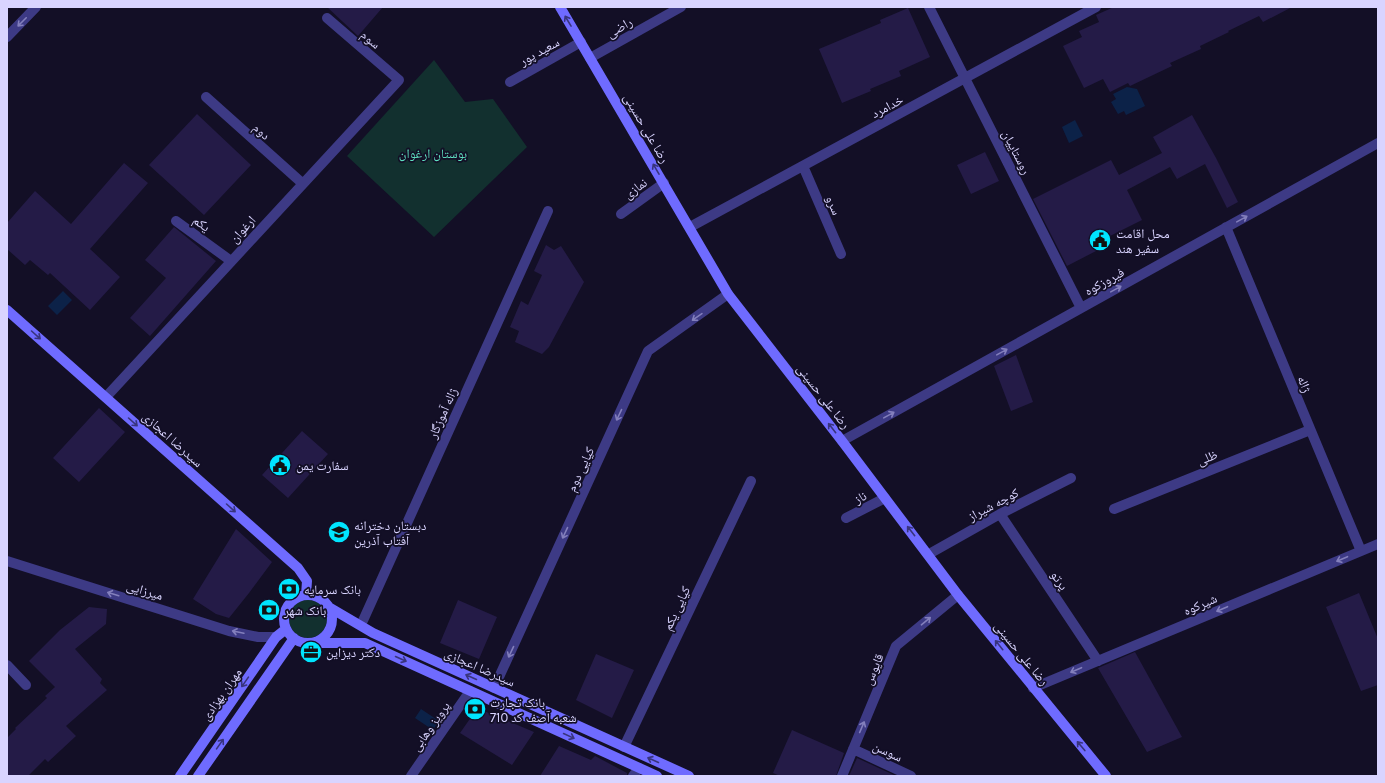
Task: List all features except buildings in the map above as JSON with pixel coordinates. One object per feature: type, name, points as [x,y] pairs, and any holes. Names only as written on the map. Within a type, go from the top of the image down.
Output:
[{"type":"main road","name":"رضا علی حسینی","points":[[560,7],[728,294],[929,554],[958,595],[1106,776]]},
{"type":"main road","name":"سیدرضا اعجازی","points":[[7,310],[298,568],[307,581],[306,595]]},
{"type":"main road","points":[[306,595],[314,596],[322,600],[327,606],[331,613],[332,621],[330,629],[319,640],[312,643],[304,643],[294,638],[286,629],[284,614],[292,601],[299,597],[306,595]]},
{"type":"main road","name":"سیدرضا اعجازی","points":[[327,606],[373,633],[689,776]]},
{"type":"main road","name":"مهران بهزادی","points":[[180,776],[276,637],[286,629]]},
{"type":"main road","points":[[198,776],[294,638]]},
{"type":"main road","name":"سیدرضا اعجازی","points":[[312,643],[365,643],[470,691],[636,772],[657,776]]},
{"type":"street","points":[[7,37],[36,7]]},
{"type":"street","name":"راضی","points":[[590,58],[680,7]]},
{"type":"street","name":"روستاییان","points":[[929,7],[1081,308]]},
{"type":"street","name":"خدامرد","points":[[690,227],[1096,7]]},
{"type":"street","name":"سوم","points":[[326,18],[399,80]]},
{"type":"street","name":"سعید پور","points":[[510,82],[581,42]]},
{"type":"street","name":"ارغوان","points":[[106,397],[302,183],[399,80]]},
{"type":"street","name":"دوم","points":[[206,97],[302,183]]},
{"type":"street","name":"فیروزکوه","points":[[842,441],[1378,143]]},
{"type":"street","name":"سرو","points":[[803,166],[841,254]]},
{"type":"street","name":"نمازی","points":[[621,214],[664,183]]},
{"type":"street","name":"ژاله آموزگار","points":[[361,625],[548,211]]},
{"type":"street","name":"یکم","points":[[176,221],[231,261]]},
{"type":"street","name":"ژاله","points":[[1226,227],[1361,551]]},
{"type":"street","name":"کیایی دوم","points":[[494,688],[648,351],[728,294]]},
{"type":"street","name":"ظلی","points":[[1114,509],[1310,430]]},
{"type":"street","name":"کوچه شیراز","points":[[929,554],[1000,514],[1071,478]]},
{"type":"street","name":"کیایی یکم","points":[[624,747],[751,481]]},
{"type":"street","name":"ناز","points":[[846,518],[885,498]]},
{"type":"street","name":"پرتو","points":[[1000,514],[1098,661]]},
{"type":"street","name":"شیرکوه","points":[[1033,688],[1378,544]]},
{"type":"street","name":"میرزایی","points":[[7,561],[229,630],[258,637],[276,637]]},
{"type":"street","name":"قایوس","points":[[842,776],[896,646],[958,595]]},
{"type":"street","points":[[7,665],[26,685]]},
{"type":"street","name":"پرویز وهابی","points":[[411,776],[470,691]]},
{"type":"street","name":"سوسن","points":[[853,749],[911,776]]},
{"type":"green space","name":"بوستان ارغوان","points":[[434,60],[465,102],[493,99],[527,147],[434,237],[347,156]]},
{"type":"green space","points":[[304,600],[312,600],[322,605],[326,612],[326,626],[322,633],[312,638],[304,638],[294,633],[292,630],[289,623],[289,615],[294,605],[297,603]]},
{"type":"water","points":[[1127,87],[1137,89],[1145,106],[1126,115],[1124,111],[1118,114],[1111,102],[1116,99],[1113,94]]},
{"type":"water","points":[[1075,120],[1083,136],[1069,143],[1062,127]]},
{"type":"water","points":[[63,291],[72,300],[57,315],[48,306]]},
{"type":"water","points":[[421,709],[439,721],[433,730],[415,718]]},
{"type":"place","name":"محل اقامت سفیر هند","points":[[1100,240]]},
{"type":"place","name":"سفارت یمن","points":[[280,465]]},
{"type":"place","name":"دبستان دخترانه آفتاب آذرین","points":[[339,532]]},
{"type":"place","name":"بانک سرمایه","points":[[289,589]]},
{"type":"place","name":"بانک شهر","points":[[269,610]]},
{"type":"place","name":"دکتر دیزاین","points":[[311,652]]},
{"type":"place","name":"بانک تجارت شعبه آصف کد 710","points":[[475,709]]}]
